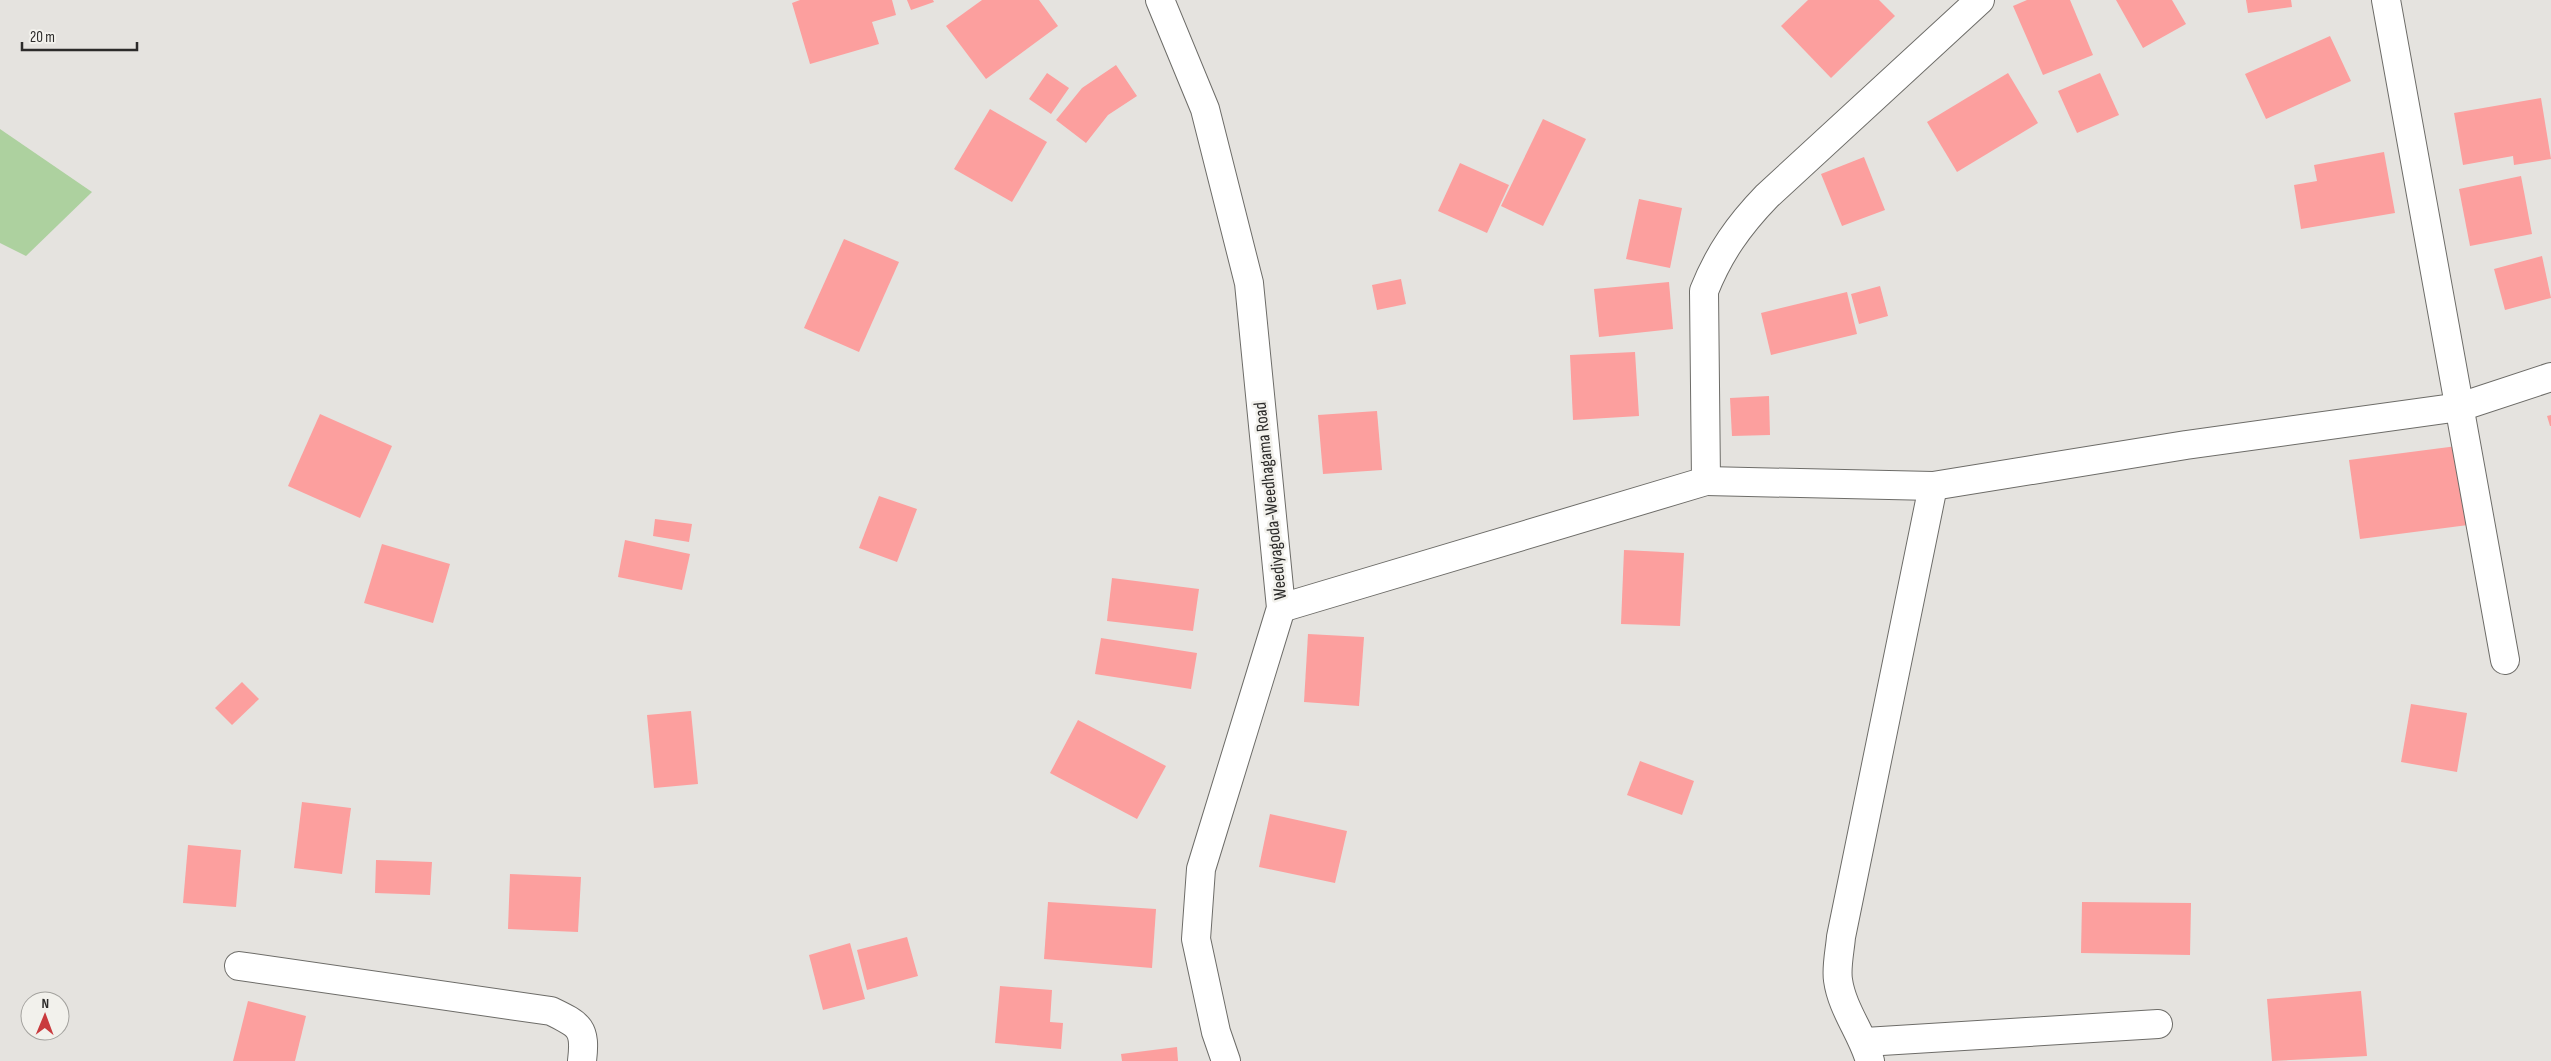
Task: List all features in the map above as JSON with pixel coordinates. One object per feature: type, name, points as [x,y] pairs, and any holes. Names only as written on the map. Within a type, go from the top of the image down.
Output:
[{"type":"street","name":"Weediyagoda-Weedhagama Road","points":[[1160,0],[1205,109],[1249,283],[1281,608],[1201,870],[1196,939],[1216,1032],[1226,1061]]},
{"type":"street","points":[[1706,480],[1704,291],[1714,266],[1725,246],[1743,221],[1767,196],[1980,0]]},
{"type":"street","points":[[2386,0],[2505,660]]},
{"type":"street","points":[[1281,608],[1706,480],[1933,486],[2186,445],[2460,407],[2551,377]]},
{"type":"street","points":[[1933,486],[1841,936],[1838,980],[1849,1012],[1867,1051],[2158,1024]]},
{"type":"street","points":[[239,966],[551,1011],[580,1029],[585,1040],[582,1061]]},
{"type":"green space","points":[[0,129],[92,192],[26,256],[0,243]]},
{"type":"building","points":[[800,0],[892,0],[896,15],[872,22],[879,44],[810,64],[792,3]]},
{"type":"building","points":[[907,0],[933,0],[934,2],[911,10]]},
{"type":"building","points":[[982,0],[1039,0],[1058,26],[986,79],[946,26]]},
{"type":"building","points":[[1808,0],[1879,0],[1895,16],[1831,78],[1781,26]]},
{"type":"building","points":[[2027,0],[2070,0],[2093,55],[2043,75],[2013,6]]},
{"type":"building","points":[[2116,0],[2172,0],[2186,24],[2143,48]]},
{"type":"building","points":[[2246,0],[2291,0],[2292,7],[2248,13]]},
{"type":"building","points":[[2330,36],[2351,81],[2266,119],[2245,74]]},
{"type":"building","points":[[1116,65],[1137,96],[1108,115],[1086,143],[1056,120],[1082,88]]},
{"type":"building","points":[[1047,73],[1069,88],[1051,114],[1029,99]]},
{"type":"building","points":[[2008,73],[2038,123],[1957,172],[1927,122]]},
{"type":"building","points":[[2100,73],[2119,115],[2077,133],[2058,91]]},
{"type":"building","points":[[2541,98],[2551,159],[2514,165],[2513,156],[2463,165],[2454,113]]},
{"type":"building","points":[[990,109],[1047,142],[1012,202],[954,169]]},
{"type":"building","points":[[1543,119],[1586,139],[1543,226],[1501,206]]},
{"type":"building","points":[[2384,152],[2395,213],[2301,229],[2294,185],[2317,181],[2314,165]]},
{"type":"building","points":[[1864,157],[1885,210],[1842,226],[1821,174]]},
{"type":"building","points":[[1460,163],[1509,185],[1487,233],[1438,211]]},
{"type":"building","points":[[2521,176],[2532,234],[2470,246],[2459,189]]},
{"type":"building","points":[[1639,199],[1682,208],[1670,268],[1626,259]]},
{"type":"building","points":[[844,239],[899,262],[859,352],[804,328]]},
{"type":"building","points":[[2542,256],[2551,298],[2505,310],[2494,269]]},
{"type":"building","points":[[1401,279],[1406,304],[1377,310],[1372,285]]},
{"type":"building","points":[[1669,282],[1673,329],[1599,337],[1594,289]]},
{"type":"building","points":[[1880,286],[1888,316],[1859,324],[1851,294]]},
{"type":"building","points":[[1847,292],[1857,334],[1771,355],[1761,313]]},
{"type":"building","points":[[1635,352],[1639,416],[1573,420],[1570,355]]},
{"type":"building","points":[[1769,396],[1770,435],[1732,436],[1730,398]]},
{"type":"building","points":[[1377,411],[1382,470],[1323,474],[1318,415]]},
{"type":"building","points":[[320,414],[392,446],[360,518],[288,486]]},
{"type":"building","points":[[2551,415],[2551,426],[2550,426],[2547,416]]},
{"type":"building","points":[[2457,446],[2468,525],[2360,539],[2349,460]]},
{"type":"building","points":[[879,496],[917,509],[897,562],[859,548]]},
{"type":"building","points":[[655,519],[692,524],[689,542],[653,536]]},
{"type":"building","points":[[625,540],[690,554],[682,590],[618,577]]},
{"type":"building","points":[[382,544],[450,564],[433,623],[364,603]]},
{"type":"building","points":[[1624,550],[1684,553],[1680,626],[1621,624]]},
{"type":"building","points":[[1112,578],[1199,589],[1193,631],[1107,621]]},
{"type":"building","points":[[1308,634],[1364,637],[1359,706],[1304,702]]},
{"type":"building","points":[[1101,638],[1197,653],[1191,689],[1095,674]]},
{"type":"building","points":[[242,682],[259,699],[232,725],[215,708]]},
{"type":"building","points":[[2411,704],[2467,713],[2457,772],[2401,762]]},
{"type":"building","points":[[691,711],[698,784],[654,788],[647,715]]},
{"type":"building","points":[[1078,720],[1166,766],[1137,819],[1050,773]]},
{"type":"building","points":[[1640,761],[1694,781],[1682,815],[1627,795]]},
{"type":"building","points":[[302,802],[351,808],[342,874],[294,868]]},
{"type":"building","points":[[1270,814],[1347,831],[1335,883],[1259,867]]},
{"type":"building","points":[[188,845],[241,850],[236,907],[183,903]]},
{"type":"building","points":[[376,860],[432,862],[430,895],[375,893]]},
{"type":"building","points":[[510,874],[581,877],[578,932],[508,929]]},
{"type":"building","points":[[1048,902],[1156,909],[1152,968],[1044,959]]},
{"type":"building","points":[[2082,902],[2191,903],[2190,955],[2081,953]]},
{"type":"building","points":[[907,937],[918,976],[867,990],[857,950]]},
{"type":"building","points":[[850,943],[865,999],[823,1010],[809,955]]},
{"type":"building","points":[[1000,986],[1052,990],[1050,1022],[1063,1023],[1061,1049],[995,1043]]},
{"type":"building","points":[[2361,991],[2367,1056],[2272,1061],[2267,999]]},
{"type":"building","points":[[248,1001],[306,1016],[295,1061],[233,1061]]},
{"type":"building","points":[[1177,1047],[1178,1061],[1122,1061],[1121,1054]]}]
